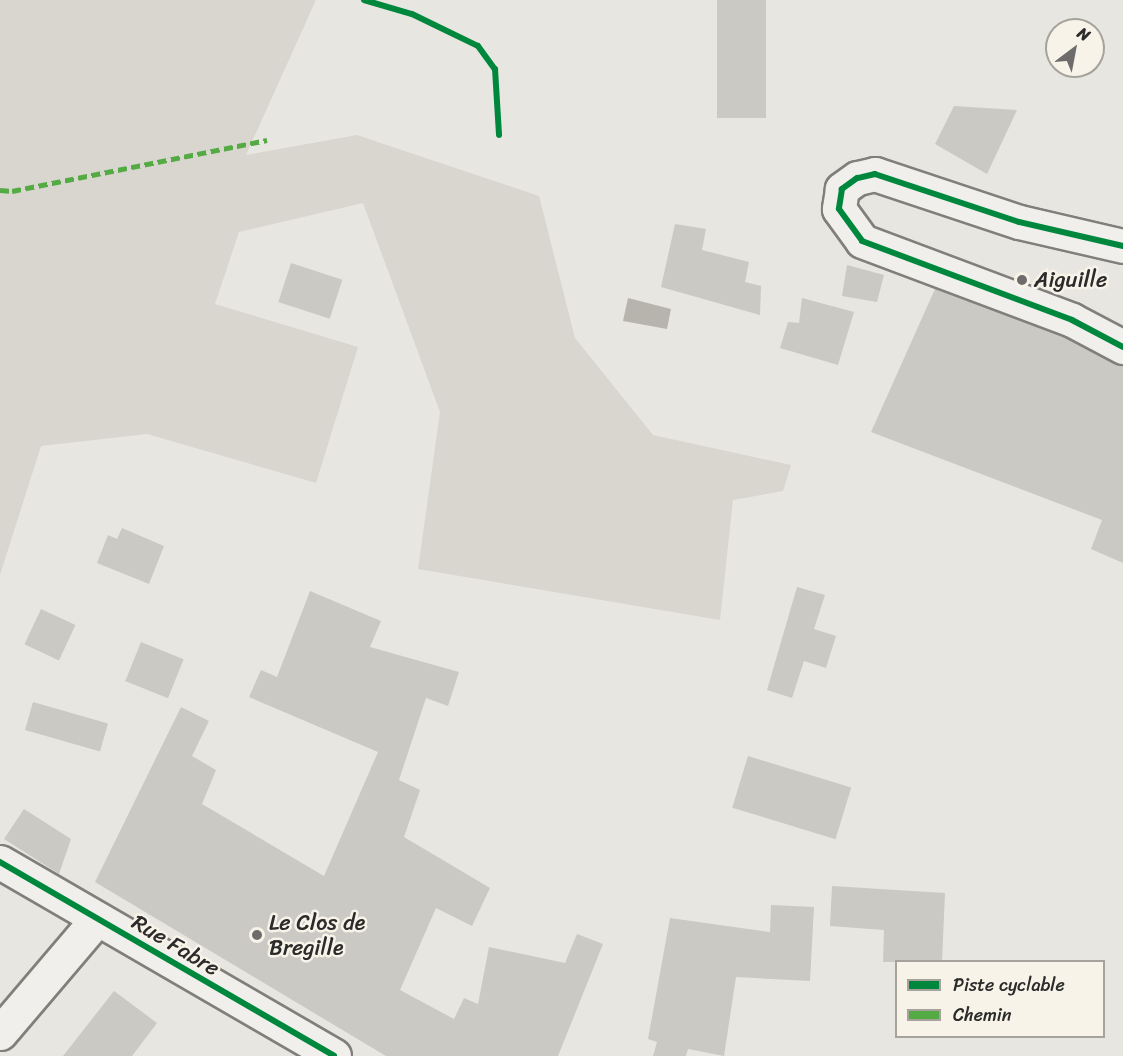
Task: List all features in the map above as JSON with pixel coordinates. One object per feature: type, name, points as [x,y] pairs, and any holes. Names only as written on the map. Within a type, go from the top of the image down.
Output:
[{"type":"street","points":[[1123,246],[1019,222],[875,174],[856,178],[842,189],[839,209],[861,241],[1072,320],[1123,347]]},
{"type":"street","name":"Rue Fabre","points":[[0,862],[334,1056]]},
{"type":"street","points":[[0,1033],[97,919]]},
{"type":"shaded area","points":[[0,0],[316,0],[246,155],[357,135],[539,196],[575,338],[653,435],[791,465],[783,491],[733,500],[720,620],[418,569],[440,412],[363,203],[239,232],[215,304],[358,347],[316,483],[147,434],[41,446],[0,575]]},
{"type":"shaded area","points":[[628,298],[671,309],[667,329],[623,321]]},
{"type":"building","points":[[717,0],[766,0],[766,118],[717,118]]},
{"type":"building","points":[[954,106],[1017,110],[987,174],[935,144]]},
{"type":"building","points":[[675,224],[706,229],[702,250],[749,262],[745,282],[761,286],[760,315],[661,287]]},
{"type":"building","points":[[291,263],[342,280],[330,319],[278,302]]},
{"type":"building","points":[[847,265],[884,275],[877,302],[842,296]]},
{"type":"building","points":[[935,289],[1064,337],[1123,366],[1123,563],[1091,549],[1102,520],[871,432]]},
{"type":"building","points":[[802,298],[854,312],[838,365],[780,348],[788,322],[799,323]]},
{"type":"building","points":[[122,528],[164,546],[149,584],[97,563],[108,535],[117,539]]},
{"type":"building","points":[[797,587],[825,595],[814,629],[836,636],[826,668],[804,661],[792,698],[767,690]]},
{"type":"building","points":[[310,591],[381,621],[370,647],[459,672],[448,706],[426,698],[399,780],[420,790],[404,837],[490,888],[472,926],[436,908],[400,990],[454,1019],[464,998],[478,1004],[489,947],[565,963],[577,934],[603,944],[558,1056],[386,1056],[95,882],[181,707],[209,721],[192,756],[216,770],[202,804],[324,876],[378,752],[249,697],[261,670],[277,677]]},
{"type":"building","points":[[41,609],[75,625],[59,660],[25,644]]},
{"type":"building","points":[[141,642],[184,659],[168,698],[125,681]]},
{"type":"building","points":[[33,702],[108,723],[100,751],[25,730]]},
{"type":"building","points":[[748,756],[851,788],[835,839],[732,808]]},
{"type":"building","points":[[24,809],[71,839],[59,874],[4,839]]},
{"type":"building","points":[[832,886],[945,893],[942,960],[883,962],[884,930],[830,926]]},
{"type":"building","points":[[771,905],[814,907],[810,981],[736,977],[724,1056],[688,1049],[686,1056],[653,1056],[657,1042],[648,1039],[670,918],[770,932]]},
{"type":"building","points":[[114,991],[157,1023],[132,1056],[63,1056]]},
{"type":"marked path","points":[[0,190],[12,191],[267,140]]},
{"type":"cycle path","points":[[364,0],[412,14],[478,46],[495,69],[499,135]]},
{"type":"cycle path","points":[[1123,246],[1019,222],[875,174],[857,178],[842,189],[839,209],[862,241],[1072,320],[1123,347]]},
{"type":"cycle path","points":[[0,862],[334,1056]]},
{"type":"place","name":"Aiguille","points":[[1022,280]]},
{"type":"place","name":"Le Clos de Bregille","points":[[257,935]]}]
